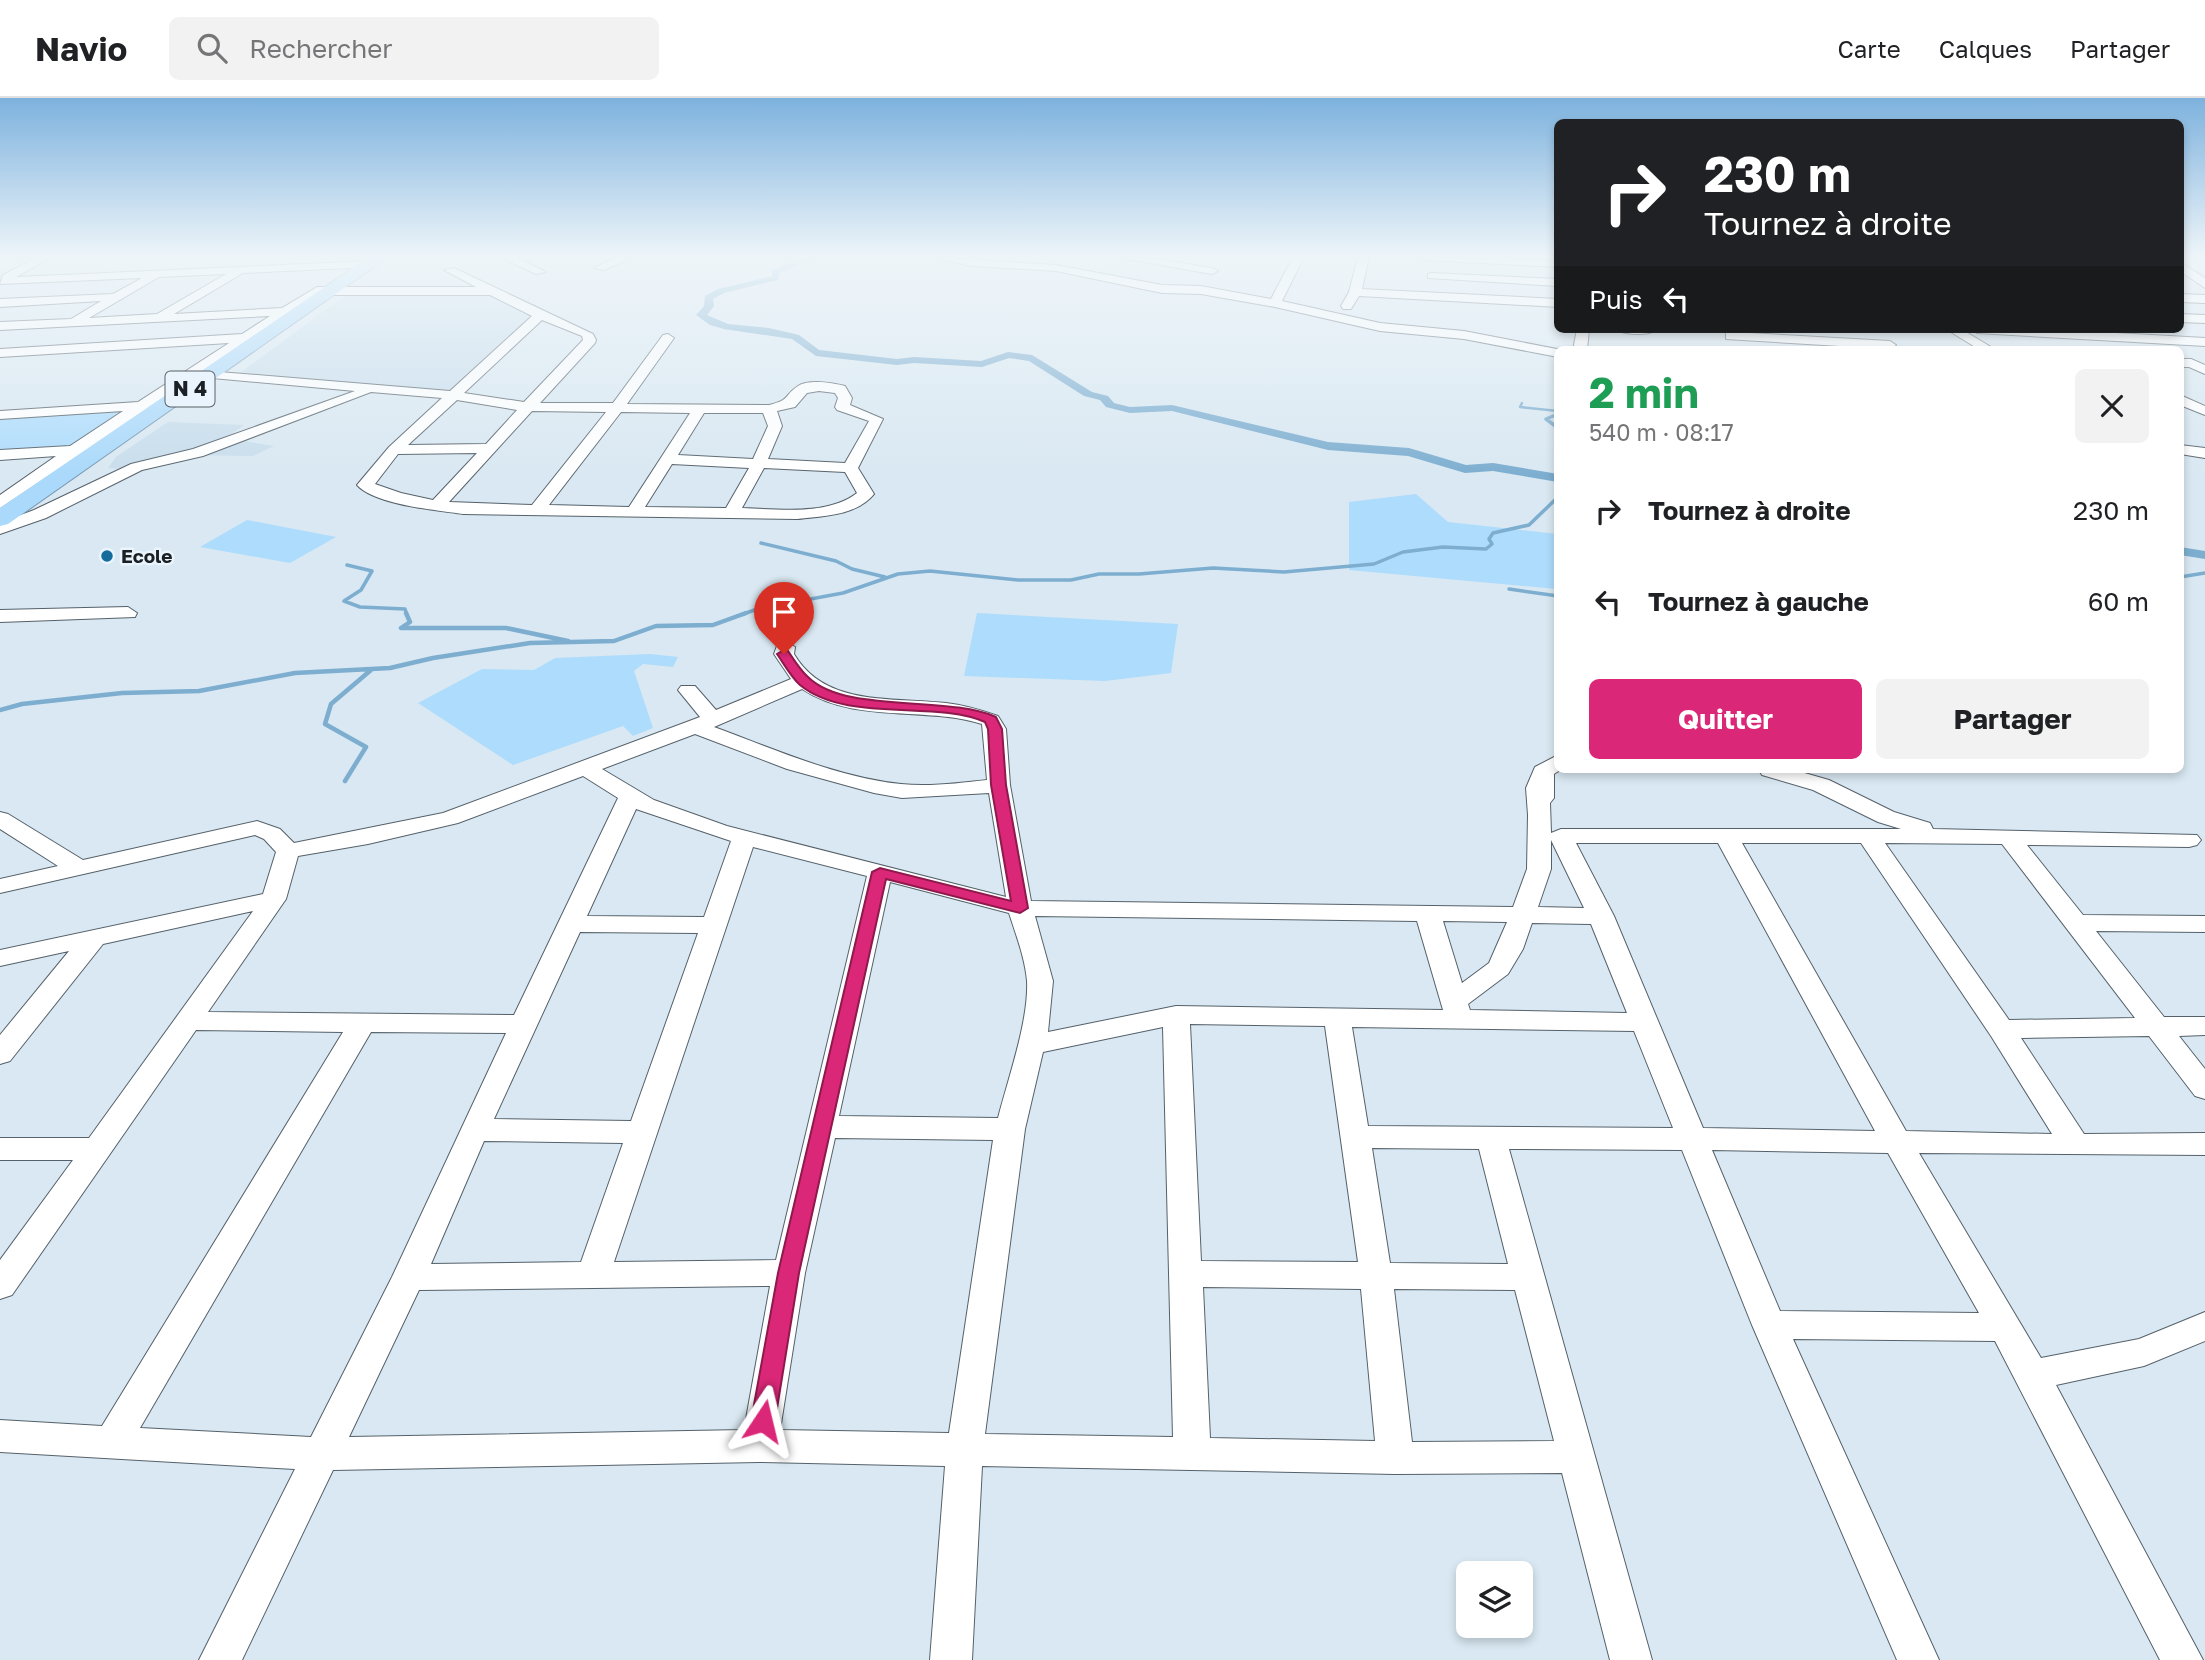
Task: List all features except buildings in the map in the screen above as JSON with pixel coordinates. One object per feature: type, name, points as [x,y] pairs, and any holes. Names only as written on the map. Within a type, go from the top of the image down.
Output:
[{"type":"highway","name":"N 4","points":[[0,519],[273,330]]},
{"type":"street","points":[[0,361],[58,330]]},
{"type":"street","points":[[0,503],[74,450],[259,330]]},
{"type":"street","points":[[524,330],[394,450],[365,485],[376,491],[436,506],[797,514],[844,507],[866,494],[850,468]]},
{"type":"street","points":[[436,506],[590,340],[587,334],[577,330]]},
{"type":"street","points":[[1454,330],[1464,335],[1554,352]]},
{"type":"street","points":[[1498,342],[1499,330]]},
{"type":"street","points":[[1740,333],[1874,346]]},
{"type":"street","points":[[1871,333],[1891,346]]},
{"type":"street","points":[[1959,333],[1982,346]]},
{"type":"street","points":[[2055,333],[2079,346]]},
{"type":"street","points":[[2079,333],[2205,342]]},
{"type":"street","points":[[0,353],[265,337]]},
{"type":"street","points":[[537,510],[668,338]]},
{"type":"street","points":[[2192,363],[2205,370]]},
{"type":"street","points":[[212,374],[453,395],[528,407],[769,409],[790,404],[807,388],[830,387],[844,391],[842,407],[872,417],[876,423],[850,468]]},
{"type":"street","points":[[0,529],[40,514],[137,467],[198,453],[378,388]]},
{"type":"street","points":[[2184,401],[2205,411]]},
{"type":"street","points":[[0,415],[166,405]]},
{"type":"street","points":[[731,513],[759,463],[775,426],[769,409]]},
{"type":"street","points":[[634,511],[699,410]]},
{"type":"street","points":[[394,450],[490,448]]},
{"type":"street","points":[[0,455],[74,450]]},
{"type":"street","points":[[2184,450],[2205,453]]},
{"type":"street","points":[[668,459],[850,468]]},
{"type":"street","points":[[0,616],[128,613]]},
{"type":"street","points":[[785,647],[784,654],[803,681],[843,699],[975,713],[991,720],[995,729],[999,785],[1020,908],[1033,947],[1040,981],[1038,1016],[1010,1129],[965,1448],[951,1660]]},
{"type":"street","points":[[288,851],[368,837],[450,818],[704,723],[803,681]]},
{"type":"street","points":[[688,690],[704,723],[795,764],[902,791],[955,790],[999,785]]},
{"type":"street","points":[[1456,1011],[1499,968],[1510,949],[1539,869],[1540,815],[1537,788],[1545,769],[1554,763]]},
{"type":"street","points":[[585,768],[646,805],[744,838],[1020,908],[1601,916]]},
{"type":"street","points":[[1780,773],[1821,785],[1886,817],[1928,830],[1938,836]]},
{"type":"street","points":[[1541,782],[1544,802],[1601,916],[1769,1325],[1919,1660]]},
{"type":"street","points":[[220,1660],[409,1277],[474,1130],[631,795]]},
{"type":"street","points":[[0,819],[79,868]]},
{"type":"street","points":[[0,886],[257,828],[272,834],[288,851]]},
{"type":"street","points":[[1561,836],[1938,836],[2189,840]]},
{"type":"street","points":[[1726,836],[1896,1141],[2032,1374],[2182,1660]]},
{"type":"street","points":[[1868,836],[2001,1029],[2076,1145]]},
{"type":"street","points":[[2009,837],[2205,1089]]},
{"type":"street","points":[[593,1274],[744,838]]},
{"type":"street","points":[[0,1286],[185,1021],[274,899],[288,851]]},
{"type":"street","points":[[759,1446],[789,1273],[880,872]]},
{"type":"street","points":[[0,958],[274,899]]},
{"type":"street","points":[[1428,914],[1456,1011]]},
{"type":"street","points":[[2076,923],[2205,924]]},
{"type":"street","points":[[571,925],[714,925]]},
{"type":"street","points":[[0,1054],[94,938]]},
{"type":"street","points":[[1030,1045],[1176,1015],[1337,1017],[1456,1011],[1644,1022]]},
{"type":"street","points":[[1176,1015],[1192,1454]]},
{"type":"street","points":[[1337,1017],[1376,1276],[1395,1458]]},
{"type":"street","points":[[185,1021],[525,1024]]},
{"type":"street","points":[[111,1442],[362,1023]]},
{"type":"street","points":[[2001,1029],[2205,1026]]},
{"type":"street","points":[[824,1127],[1010,1129]]},
{"type":"street","points":[[474,1130],[644,1132]]},
{"type":"street","points":[[1355,1137],[2205,1144]]},
{"type":"street","points":[[1491,1138],[1631,1660]]},
{"type":"street","points":[[0,1149],[98,1149]]},
{"type":"street","points":[[409,1277],[789,1273]]},
{"type":"street","points":[[1185,1274],[1527,1277]]},
{"type":"street","points":[[1769,1325],[2004,1327]]},
{"type":"street","points":[[2032,1374],[2144,1352],[2205,1326]]},
{"type":"street","points":[[0,1436],[321,1454],[759,1446],[1395,1458],[1578,1457]]},
{"type":"shaded area","points":[[299,330],[523,330],[455,396],[240,373]]},
{"type":"shaded area","points":[[115,410],[121,412],[70,446],[0,452],[0,418]]},
{"type":"shaded area","points":[[168,422],[244,425],[226,438],[274,446],[253,456],[186,455],[123,469],[108,468],[116,457]]},
{"type":"shaded area","points":[[1416,494],[1448,522],[1554,534],[1554,589],[1349,570],[1349,502]]},
{"type":"shaded area","points":[[247,520],[336,537],[290,563],[200,547]]},
{"type":"shaded area","points":[[977,613],[1178,624],[1171,673],[1105,681],[964,676]]},
{"type":"shaded area","points":[[650,654],[678,657],[673,667],[643,664],[634,671],[653,728],[633,736],[623,726],[513,765],[418,703],[482,669],[534,670],[555,658]]},
{"type":"waterway","points":[[757,330],[795,337],[816,353],[897,362],[914,360],[982,364],[1008,355],[1032,358],[1088,394],[1104,398],[1110,405],[1130,410],[1172,408],[1328,446],[1409,452],[1465,469],[1493,467],[1554,477]]},
{"type":"waterway","points":[[1522,403],[1520,407],[1554,411]]},
{"type":"waterway","points":[[1554,416],[1546,419],[1554,425]]},
{"type":"waterway","points":[[741,615],[757,609],[843,593],[898,574],[930,571],[1018,580],[1071,580],[1099,574],[1139,574],[1213,568],[1284,572],[1374,564],[1403,552],[1443,547],[1486,549],[1492,544],[1489,539],[1493,533],[1529,525],[1554,501]]},
{"type":"waterway","points":[[761,543],[836,561],[852,569],[885,577]]},
{"type":"waterway","points":[[2184,552],[2205,555]]},
{"type":"waterway","points":[[347,565],[372,571],[361,590],[344,601],[360,607],[405,609],[407,615]]},
{"type":"waterway","points":[[2184,576],[2205,573]]},
{"type":"waterway","points":[[1509,589],[1554,595]]},
{"type":"waterway","points":[[406,613],[410,622],[401,628],[506,628],[568,641]]},
{"type":"waterway","points":[[0,710],[22,704],[122,693],[199,691],[295,673],[390,668],[433,658],[530,643],[614,641],[656,626],[713,625],[746,613]]},
{"type":"waterway","points":[[345,781],[366,747],[325,724],[331,704],[371,670]]},
{"type":"place","name":"Ecole","points":[[107,556]]},
{"type":"route","points":[[763,1421],[789,1273],[880,872],[1020,908],[999,785],[995,729],[991,720],[975,713],[843,699],[803,681],[784,654]]}]
